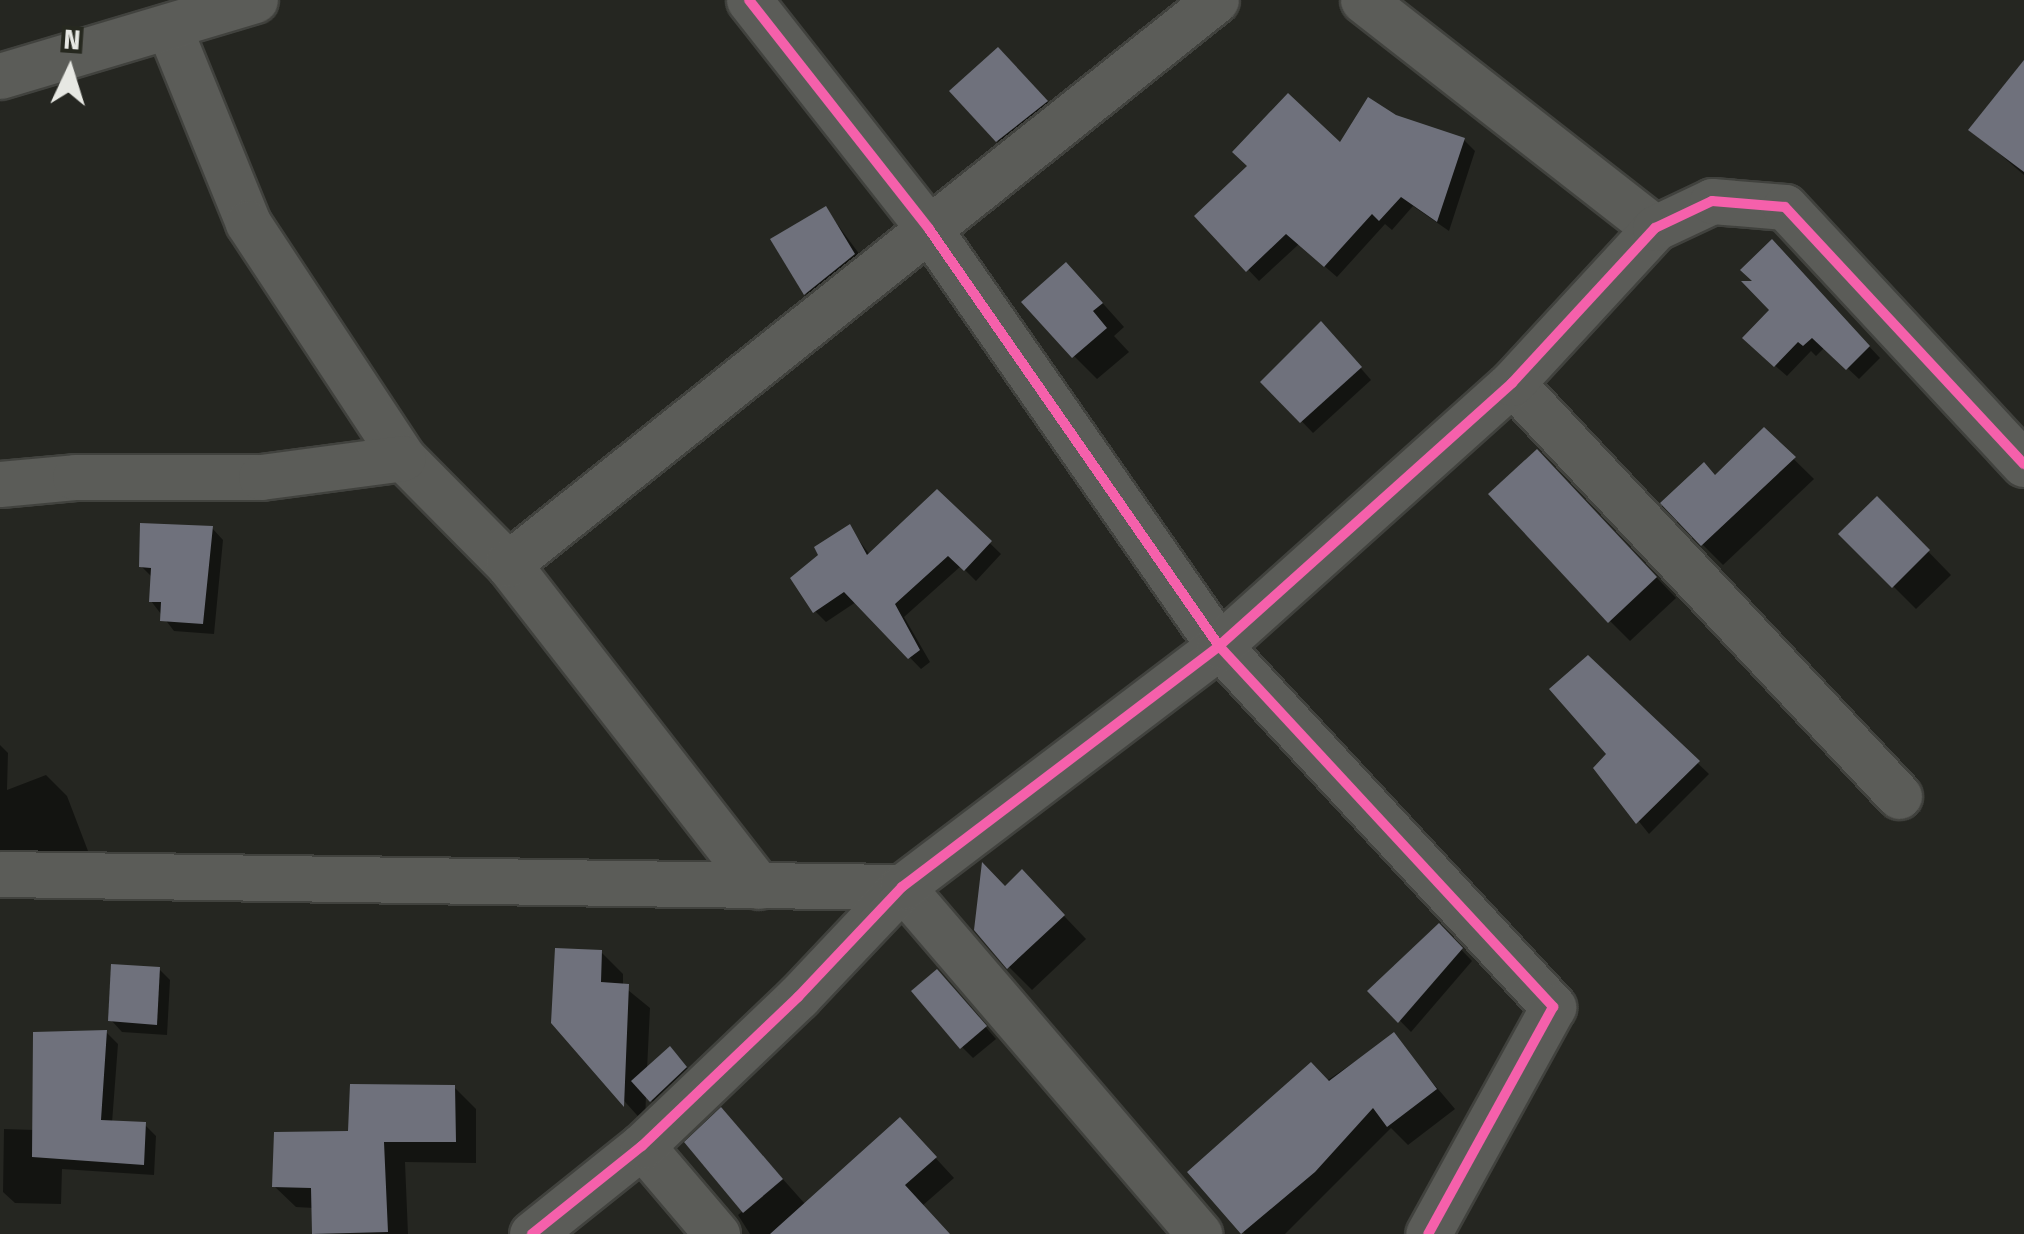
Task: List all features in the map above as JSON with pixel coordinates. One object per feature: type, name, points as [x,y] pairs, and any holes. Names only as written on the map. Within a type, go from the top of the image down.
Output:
[{"type":"street","points":[[0,76],[255,0]]},
{"type":"street","points":[[750,0],[928,228],[1219,646],[1553,1008],[1428,1234]]},
{"type":"street","points":[[508,564],[1216,0]]},
{"type":"street","points":[[1364,0],[1655,228]]},
{"type":"street","points":[[170,28],[248,223],[404,458],[508,564],[759,886]]},
{"type":"street","points":[[532,1234],[642,1146],[798,998],[902,887],[1219,646],[1512,384],[1655,228],[1712,201],[1785,207],[2024,464]]},
{"type":"street","points":[[1512,384],[1899,796]]},
{"type":"street","points":[[0,484],[261,476],[404,458]]},
{"type":"street","points":[[0,874],[902,887],[1199,1234]]},
{"type":"street","points":[[642,1146],[717,1234]]},
{"type":"building","points":[[998,47],[1048,101],[996,142],[949,91]]},
{"type":"building","points":[[2024,60],[2024,172],[1968,130]]},
{"type":"building","points":[[1288,93],[1340,142],[1368,97],[1396,115],[1465,138],[1437,222],[1401,197],[1379,221],[1372,214],[1324,267],[1286,234],[1246,272],[1194,216],[1247,166],[1232,152]]},
{"type":"building","points":[[826,206],[855,254],[804,295],[770,239]]},
{"type":"building","points":[[1772,239],[1870,346],[1846,370],[1812,338],[1803,346],[1798,342],[1774,367],[1742,338],[1769,310],[1741,281],[1752,281],[1740,270]]},
{"type":"building","points":[[1066,262],[1103,303],[1093,311],[1107,328],[1072,358],[1021,302]]},
{"type":"building","points":[[1321,321],[1362,367],[1300,423],[1260,382]]},
{"type":"building","points":[[1764,427],[1796,457],[1701,546],[1660,503],[1704,462],[1715,475]]},
{"type":"building","points":[[1537,449],[1657,577],[1608,623],[1488,494]]},
{"type":"building","points":[[937,489],[992,541],[964,571],[948,556],[895,604],[920,650],[908,659],[844,592],[813,613],[790,578],[818,555],[814,547],[850,524],[867,555]]},
{"type":"building","points":[[1877,496],[1930,550],[1892,588],[1838,534]]},
{"type":"building","points":[[140,523],[213,526],[203,624],[160,621],[161,602],[149,602],[151,568],[139,567]]},
{"type":"building","points":[[1588,655],[1700,761],[1636,824],[1593,768],[1606,754],[1549,689]]},
{"type":"building","points":[[982,862],[1005,886],[1022,869],[1065,915],[1007,969],[974,930]]},
{"type":"building","points":[[1439,923],[1463,948],[1398,1023],[1367,991]]},
{"type":"building","points":[[555,948],[602,950],[601,982],[629,984],[624,1107],[551,1023]]},
{"type":"building","points":[[111,964],[160,967],[157,1025],[108,1021]]},
{"type":"building","points":[[937,969],[987,1026],[960,1049],[911,991]]},
{"type":"building","points":[[107,1030],[101,1120],[146,1122],[144,1165],[32,1157],[33,1032]]},
{"type":"building","points":[[1394,1032],[1437,1089],[1387,1127],[1373,1108],[1315,1172],[1241,1234],[1187,1172],[1311,1062],[1329,1081]]},
{"type":"building","points":[[670,1046],[687,1067],[650,1102],[631,1081]]},
{"type":"building","points":[[350,1084],[455,1085],[456,1142],[384,1142],[388,1232],[312,1234],[311,1188],[272,1187],[274,1132],[348,1131]]},
{"type":"building","points":[[721,1107],[783,1179],[743,1213],[684,1142]]},
{"type":"building","points":[[900,1117],[937,1157],[905,1185],[950,1234],[770,1234]]},
{"type":"cycle path","points":[[749,0],[929,229],[1219,646],[1553,1007],[1428,1234]]},
{"type":"cycle path","points":[[532,1234],[642,1146],[798,997],[902,887],[1219,646],[1512,383],[1655,228],[1712,201],[1785,207],[2024,464]]}]
